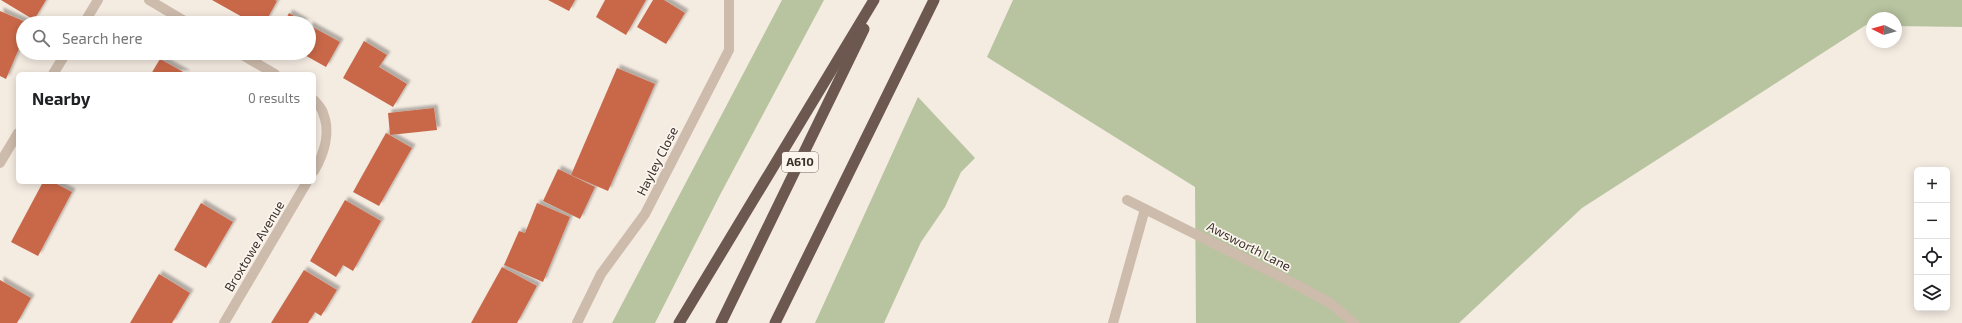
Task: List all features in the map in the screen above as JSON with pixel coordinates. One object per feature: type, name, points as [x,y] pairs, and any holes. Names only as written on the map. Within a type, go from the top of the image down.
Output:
[{"type":"highway","points":[[679,323],[874,0]]},
{"type":"highway","name":"A610","points":[[721,323],[878,0]]},
{"type":"highway","points":[[775,323],[934,0]]},
{"type":"highway","points":[[780,323],[790,292]]},
{"type":"street","points":[[88,16],[98,0]]},
{"type":"street","points":[[149,0],[176,16]]},
{"type":"street","name":"Hayley Close","points":[[577,323],[601,274],[645,214],[729,50],[729,0]]},
{"type":"street","points":[[54,72],[62,60]]},
{"type":"street","points":[[251,60],[272,72]]},
{"type":"street","points":[[316,103],[323,112],[327,134],[316,168]]},
{"type":"street","points":[[0,163],[16,136]]},
{"type":"street","name":"Broxtowe Avenue","points":[[224,323],[307,184]]},
{"type":"street","name":"Awsworth Lane","points":[[1127,200],[1297,285],[1330,303],[1354,323]]},
{"type":"street","points":[[1112,323],[1146,209]]},
{"type":"green space","points":[[782,0],[824,0],[721,193],[655,323],[612,323]]},
{"type":"green space","points":[[1013,0],[1962,0],[1962,27],[1902,26],[1902,12],[1866,12],[1866,25],[1582,208],[1459,323],[1196,323],[1195,187],[987,57]]},
{"type":"green space","points":[[918,97],[975,158],[961,172],[945,207],[921,242],[884,323],[815,323]]},
{"type":"building","points":[[1,0],[46,0],[36,16],[27,16]]},
{"type":"building","points":[[212,0],[277,1],[269,16],[241,16]]},
{"type":"building","points":[[548,0],[575,0],[569,11]]},
{"type":"building","points":[[605,0],[646,0],[626,35],[596,17]]},
{"type":"building","points":[[653,0],[664,0],[685,13],[666,44],[637,27]]},
{"type":"building","points":[[0,11],[16,18],[16,55],[6,79],[0,76]]},
{"type":"building","points":[[316,29],[340,42],[326,67],[314,60],[316,60]]},
{"type":"building","points":[[364,41],[387,55],[379,67],[407,84],[393,107],[343,78]]},
{"type":"building","points":[[159,60],[162,60],[183,72],[152,72]]},
{"type":"building","points":[[617,68],[655,84],[608,191],[571,175]]},
{"type":"building","points":[[434,108],[437,130],[390,135],[388,113]]},
{"type":"building","points":[[386,133],[412,148],[379,206],[353,192]]},
{"type":"building","points":[[558,169],[595,187],[580,219],[543,201]]},
{"type":"building","points":[[42,184],[57,184],[72,192],[38,256],[11,242]]},
{"type":"building","points":[[345,200],[381,221],[353,271],[343,265],[336,277],[310,261]]},
{"type":"building","points":[[201,203],[233,222],[206,268],[174,250]]},
{"type":"building","points":[[537,203],[570,217],[543,282],[504,265],[519,231],[525,233]]},
{"type":"building","points":[[502,267],[537,286],[517,323],[471,323]]},
{"type":"building","points":[[304,270],[337,290],[321,316],[315,312],[308,323],[271,323]]},
{"type":"building","points":[[159,274],[190,293],[172,323],[130,323]]},
{"type":"building","points":[[0,280],[31,298],[17,323],[0,323]]}]
